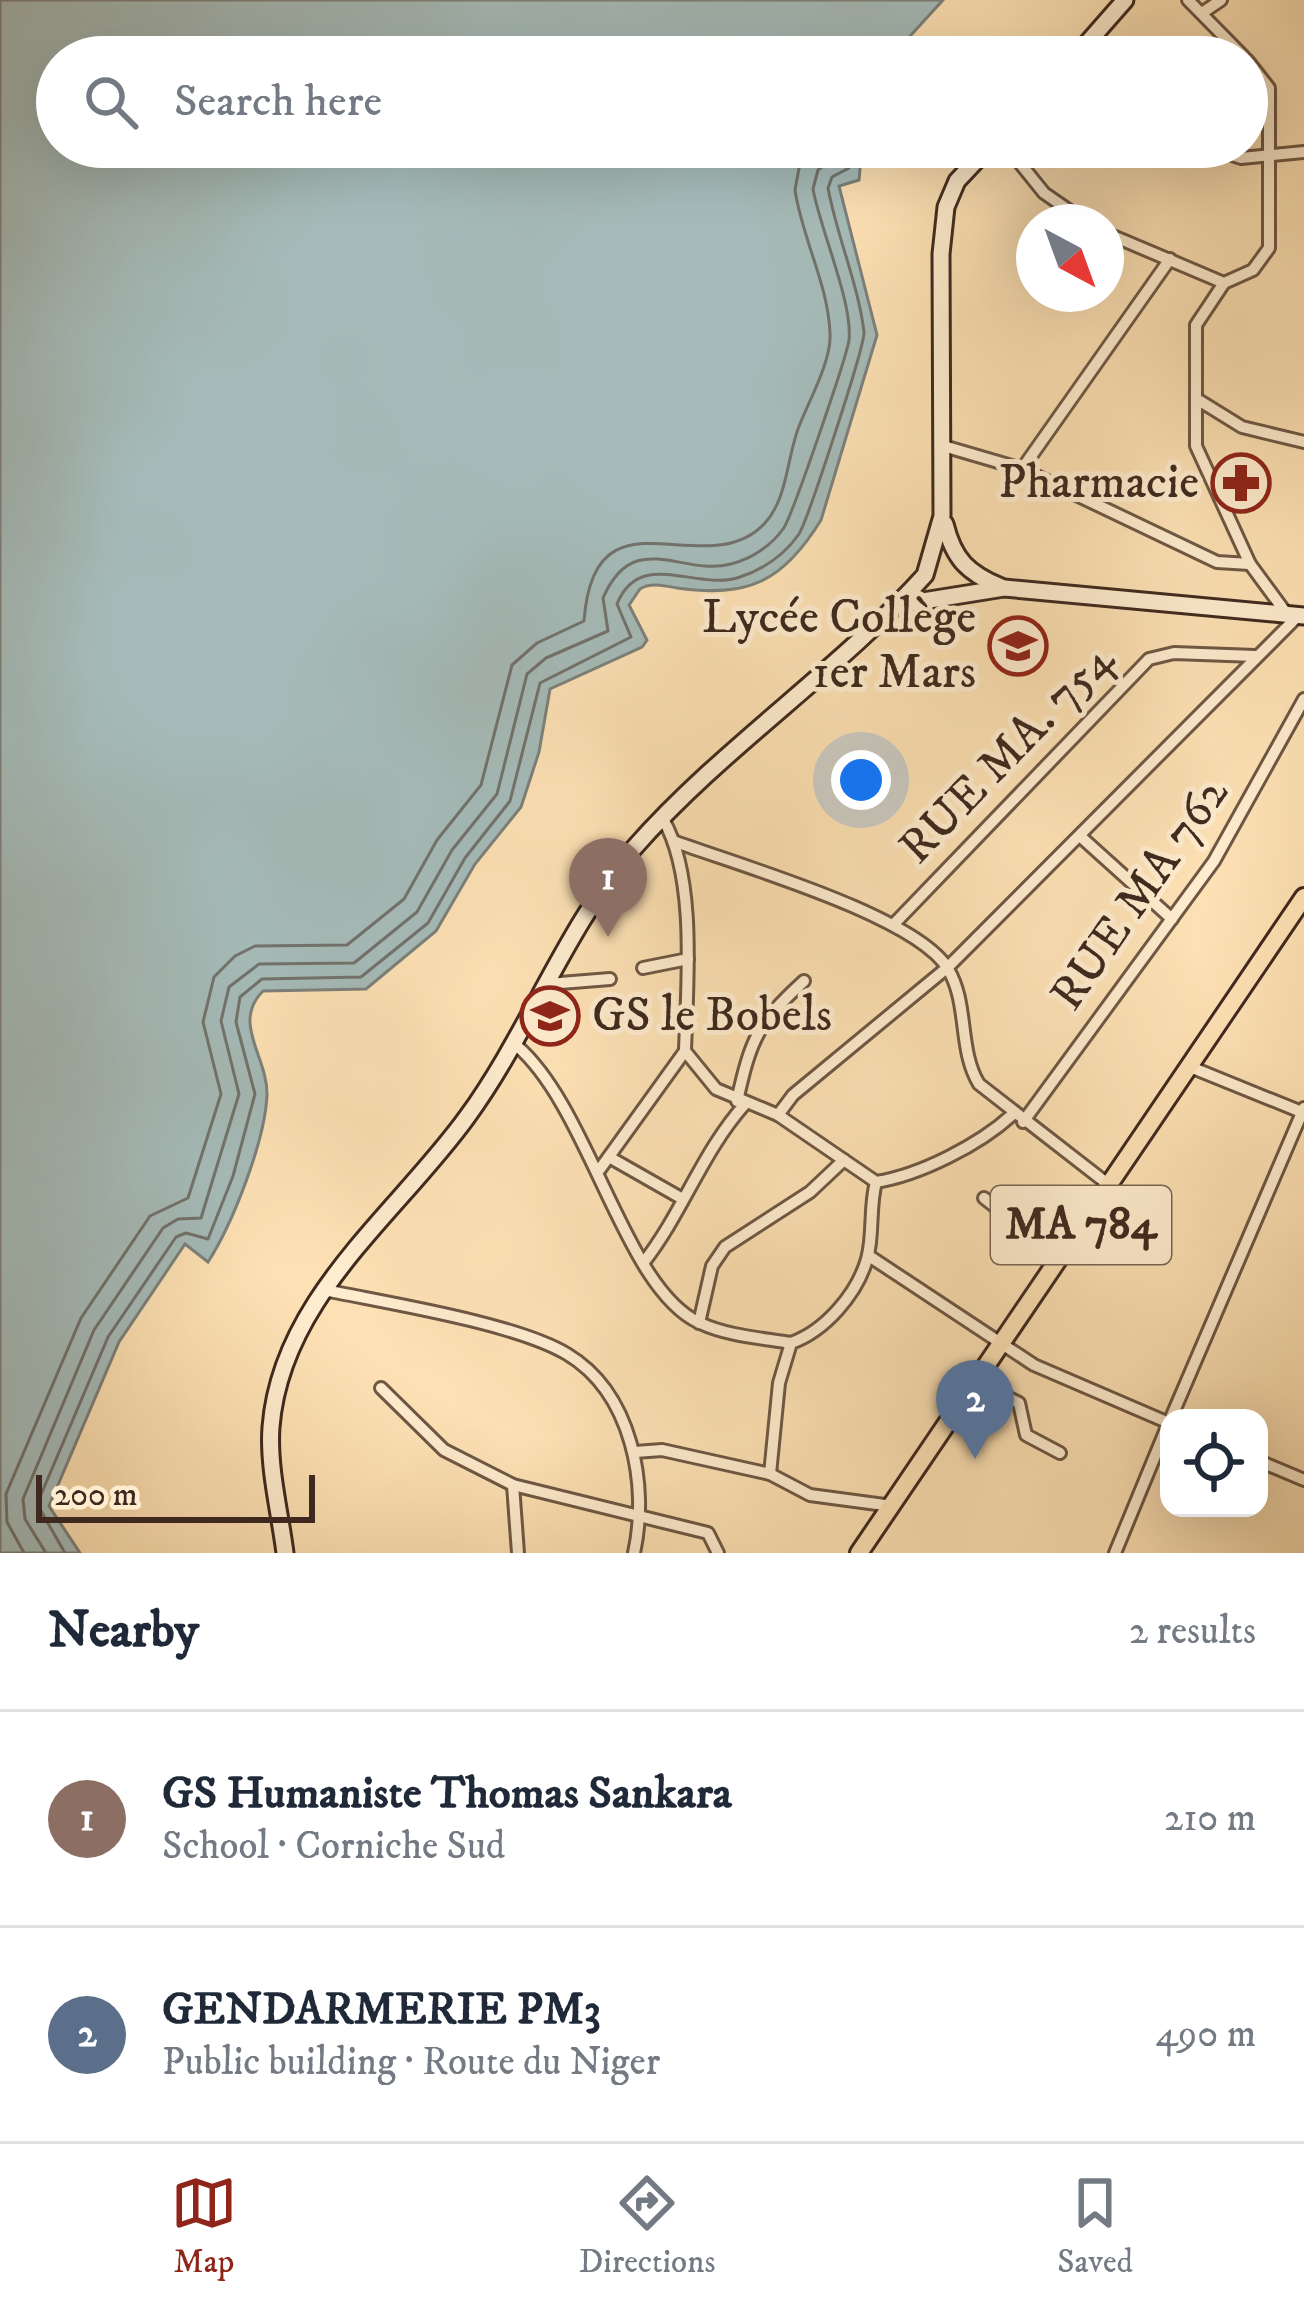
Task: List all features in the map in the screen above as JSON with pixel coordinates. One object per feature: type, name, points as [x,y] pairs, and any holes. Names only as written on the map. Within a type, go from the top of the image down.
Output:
[{"type":"main road","points":[[1094,36],[1126,0]]},
{"type":"main road","points":[[969,168],[957,181],[946,207],[940,254],[942,516],[956,558],[971,574],[1004,588]]},
{"type":"main road","points":[[285,1553],[271,1428],[298,1333],[325,1290],[464,1122],[517,1046],[548,983],[621,865],[663,819],[898,605],[925,575],[942,516]]},
{"type":"main road","points":[[898,605],[1004,588],[1296,615]]},
{"type":"main road","name":"MA 784","points":[[859,1553],[1188,1066],[1296,924],[1304,897]]},
{"type":"street","points":[[1188,0],[1224,36]]},
{"type":"street","points":[[1202,13],[1221,0]]},
{"type":"street","points":[[1268,87],[1268,122]]},
{"type":"street","points":[[1268,156],[1304,152]]},
{"type":"street","points":[[1024,168],[1060,204]]},
{"type":"street","points":[[778,1115],[793,1095],[947,967],[1081,837],[1296,615],[1250,564],[1196,446],[1200,401],[1196,325],[1224,283],[1253,270],[1269,248],[1267,168]]},
{"type":"street","points":[[1124,241],[1224,283]]},
{"type":"street","points":[[1022,469],[1170,260]]},
{"type":"street","points":[[1200,401],[1242,428],[1304,442]]},
{"type":"street","points":[[940,445],[1022,469],[1217,562],[1250,564]]},
{"type":"street","name":"RUE MA. 754","points":[[894,924],[1149,659],[1174,653],[1255,656]]},
{"type":"street","name":"RUE MA 762","points":[[1017,1119],[1214,861],[1304,699]]},
{"type":"street","points":[[663,819],[676,842],[688,959],[685,1051],[696,1071],[741,1102],[778,1115],[876,1182],[897,1179],[1017,1119]]},
{"type":"street","points":[[1081,837],[1172,919]]},
{"type":"street","points":[[676,842],[894,924],[947,967],[959,1001],[970,1070],[1017,1119],[1109,1185]]},
{"type":"street","points":[[643,968],[688,959]]},
{"type":"street","points":[[548,983],[610,979]]},
{"type":"street","points":[[644,1262],[664,1236],[680,1198],[741,1102],[751,1037],[762,1019],[804,981]]},
{"type":"street","points":[[517,1046],[559,1094],[661,1290],[698,1323],[791,1342],[812,1335],[831,1317],[868,1256],[869,1206],[876,1182]]},
{"type":"street","points":[[600,1169],[685,1051]]},
{"type":"street","points":[[1175,1409],[1304,1111],[1188,1066]]},
{"type":"street","points":[[609,1157],[680,1198]]},
{"type":"street","points":[[698,1323],[712,1266],[725,1247],[810,1192],[844,1160]]},
{"type":"street","points":[[984,1198],[1058,1256]]},
{"type":"street","points":[[868,1256],[1000,1346],[1160,1418]]},
{"type":"street","points":[[325,1290],[424,1311],[564,1352],[584,1366],[612,1405],[635,1452],[642,1518],[634,1553]]},
{"type":"street","points":[[770,1474],[778,1383],[791,1342]]},
{"type":"street","points":[[975,1381],[1018,1403],[1026,1435],[1060,1453]]},
{"type":"street","points":[[381,1388],[444,1450],[512,1485],[708,1534],[718,1553]]},
{"type":"street","points":[[1114,1553],[1160,1443]]},
{"type":"street","points":[[635,1452],[662,1450],[770,1474],[810,1495],[892,1506]]},
{"type":"street","points":[[1268,1465],[1304,1480]]},
{"type":"street","points":[[512,1485],[518,1553]]},
{"type":"water","points":[[0,0],[943,0],[910,36],[36,36],[36,168],[860,168],[859,180],[839,186],[877,335],[821,520],[792,558],[761,581],[744,587],[702,590],[653,585],[640,589],[629,605],[647,640],[642,647],[550,689],[539,752],[521,807],[475,864],[436,931],[366,989],[263,991],[254,1003],[250,1028],[267,1095],[254,1158],[208,1262],[185,1244],[119,1342],[49,1506],[80,1553],[0,1553]]},
{"type":"place","name":"Pharmacie","points":[[1241,483]]},
{"type":"place","name":"Lycée Collège 1er Mars","points":[[1018,646]]},
{"type":"place","name":"GS Humaniste Thomas Sankara","points":[[608,937]]},
{"type":"place","name":"GS le Bobels","points":[[550,1016]]},
{"type":"place","name":"GENDARMERIE PM3","points":[[975,1459]]}]
